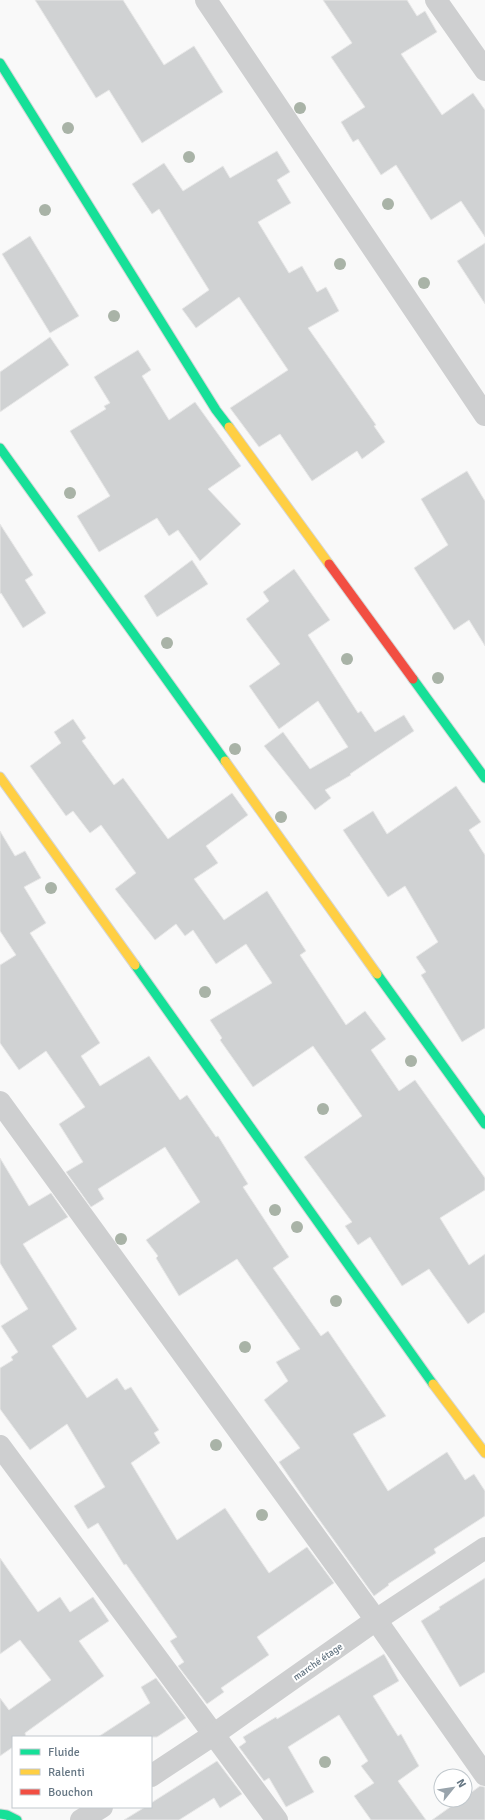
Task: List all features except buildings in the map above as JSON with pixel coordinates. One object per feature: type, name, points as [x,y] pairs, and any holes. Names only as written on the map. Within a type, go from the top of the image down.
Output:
[{"type":"street","points":[[206,0],[485,414]]},
{"type":"street","points":[[436,0],[485,70]]},
{"type":"street","points":[[0,63],[216,410],[485,778]]},
{"type":"street","points":[[0,448],[485,1124]]},
{"type":"street","points":[[0,777],[429,1378],[485,1453]]},
{"type":"street","points":[[0,1102],[376,1620],[485,1775]]},
{"type":"street","points":[[0,1446],[277,1820]]},
{"type":"street","name":"marché étage","points":[[152,1775],[213,1735],[376,1620],[485,1548]]},
{"type":"street","points":[[81,1820],[100,1808]]},
{"type":"street","points":[[0,1814],[7,1815],[17,1820]]},
{"type":"traffic: fast","points":[[0,63],[216,410],[229,427]]},
{"type":"traffic: fast","points":[[0,448],[225,761]]},
{"type":"traffic: fast","points":[[413,679],[485,778]]},
{"type":"traffic: fast","points":[[135,965],[433,1384]]},
{"type":"traffic: fast","points":[[377,974],[485,1124]]},
{"type":"traffic: fast","points":[[0,1814],[7,1815],[17,1820]]},
{"type":"traffic: slow","points":[[229,427],[329,564]]},
{"type":"traffic: slow","points":[[225,761],[377,974]]},
{"type":"traffic: slow","points":[[0,777],[135,965]]},
{"type":"traffic: slow","points":[[433,1384],[485,1453]]},
{"type":"traffic: jam","points":[[329,564],[413,679]]}]
